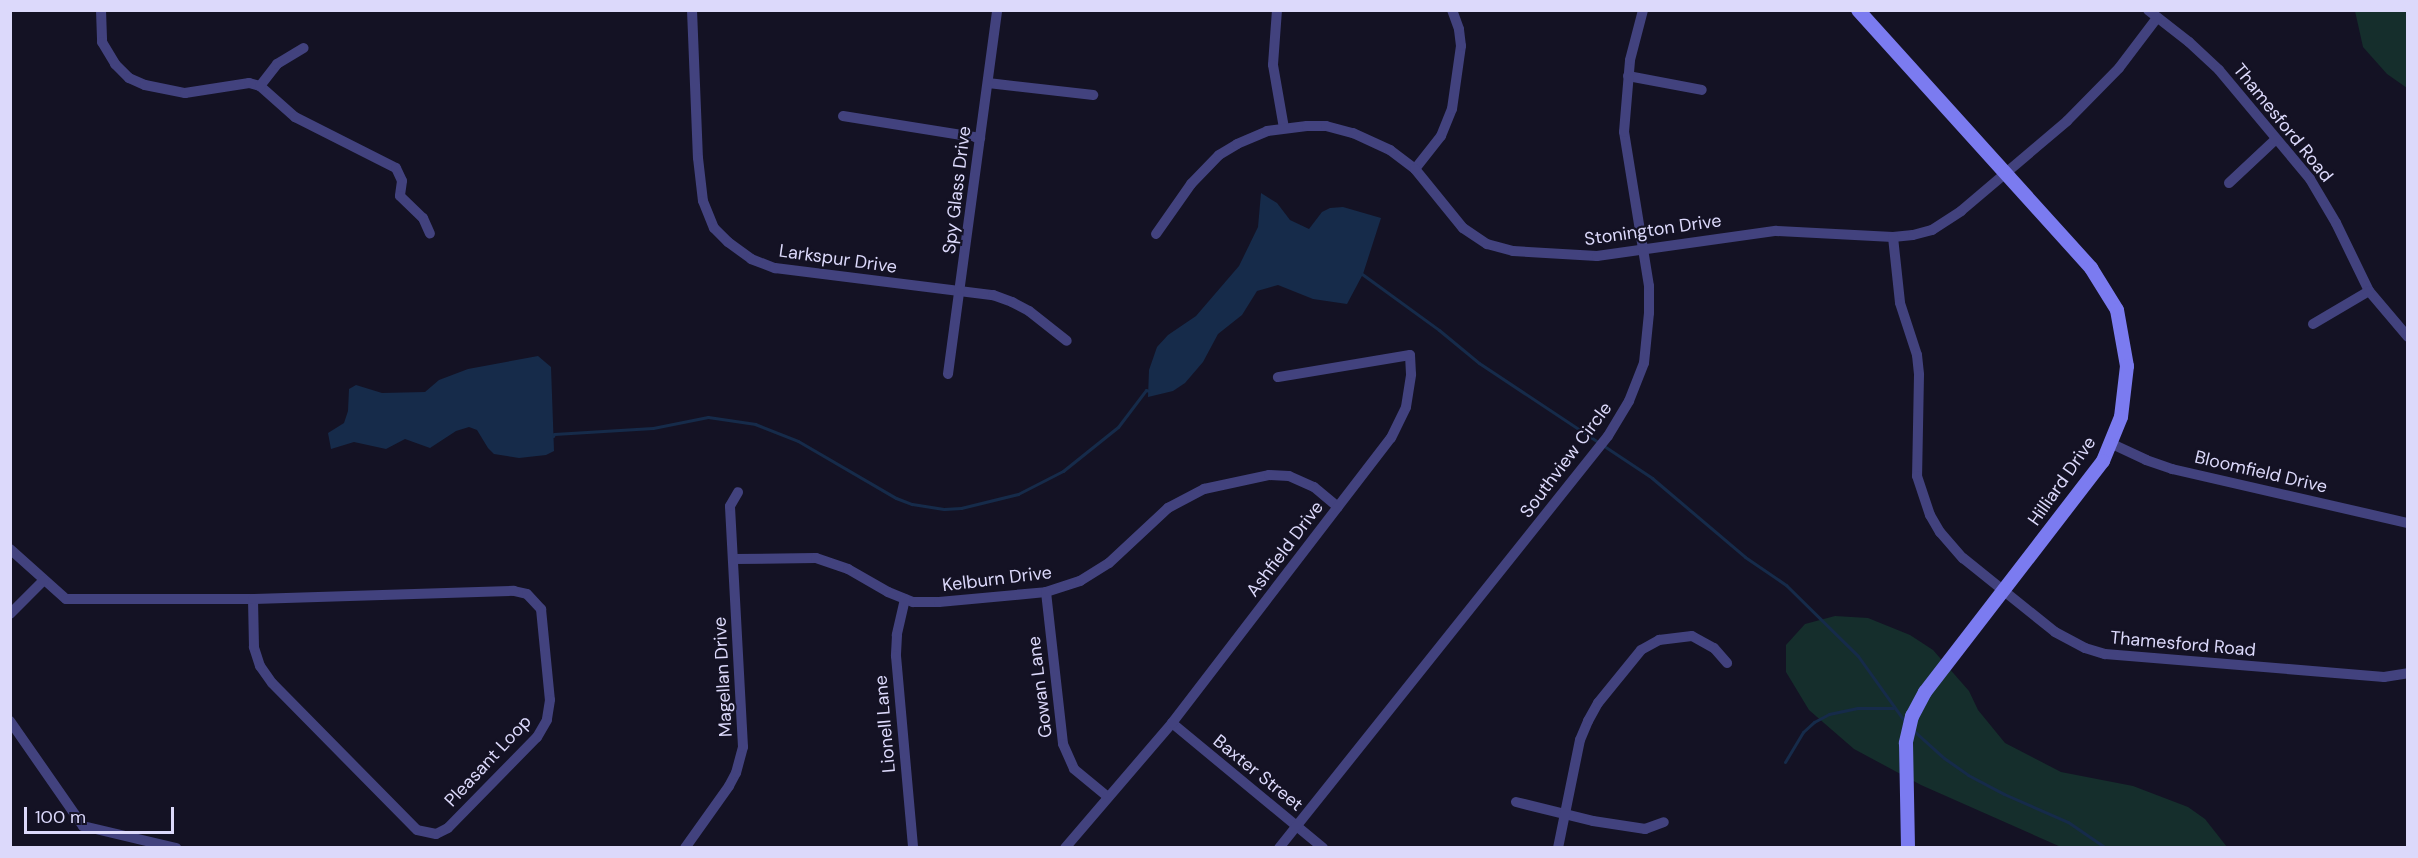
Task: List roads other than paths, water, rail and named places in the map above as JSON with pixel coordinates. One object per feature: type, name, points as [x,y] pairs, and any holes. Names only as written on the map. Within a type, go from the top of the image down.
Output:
[{"type":"street","points":[[101,10],[102,42],[115,64],[129,78],[145,85],[185,93],[249,83],[260,86],[295,117],[396,168],[402,181],[400,196],[423,218],[430,234]]},
{"type":"street","name":"Larkspur Drive","points":[[692,10],[698,158],[703,201],[714,228],[751,260],[775,268],[993,295],[1029,311],[1067,341]]},
{"type":"street","name":"Spy Glass Drive","points":[[948,374],[997,10]]},
{"type":"street","points":[[1276,10],[1273,65],[1284,128]]},
{"type":"street","points":[[1414,169],[1441,136],[1452,109],[1461,46],[1459,29],[1452,10]]},
{"type":"street","name":"Southview Circle","points":[[1279,848],[1415,680],[1620,419],[1638,382],[1648,341],[1649,286],[1624,132],[1628,76],[1643,10]]},
{"type":"street","name":"Hilliard Drive","points":[[1858,10],[2091,268],[2117,310],[2126,352],[2126,380],[2121,417],[2103,461],[1925,692],[1912,716],[1906,743],[1908,848]]},
{"type":"street","name":"Thamesford Road","points":[[2148,10],[2189,42],[2219,70],[2310,179],[2324,200],[2369,291],[2408,337]]},
{"type":"street","name":"Stonington Drive","points":[[1156,234],[1191,184],[1219,155],[1249,138],[1284,128],[1326,126],[1353,133],[1390,150],[1414,169],[1463,228],[1493,246],[1513,251],[1583,257],[1776,231],[1893,237],[1926,232],[1944,223],[2093,97],[2157,18]]},
{"type":"street","points":[[260,86],[277,64],[304,48]]},
{"type":"street","points":[[1628,76],[1702,90]]},
{"type":"street","points":[[988,83],[1093,95]]},
{"type":"street","points":[[843,116],[980,138]]},
{"type":"street","points":[[2229,183],[2276,139]]},
{"type":"street","name":"Thamesford Road","points":[[1893,237],[1900,303],[1917,355],[1919,375],[1916,455],[1923,496],[1930,515],[1949,543],[2004,592],[2055,632],[2085,648],[2104,654],[2384,677],[2408,673]]},
{"type":"street","points":[[2313,324],[2369,291]]},
{"type":"street","name":"Ashfield Drive","points":[[1065,848],[1172,723],[1391,438],[1401,420],[1410,387],[1410,355],[1278,377]]},
{"type":"street","name":"Bloomfield Drive","points":[[2110,443],[2172,469],[2408,523]]},
{"type":"street","name":"Kelburn Drive","points":[[734,559],[816,558],[848,569],[913,602],[939,602],[1046,592],[1070,585],[1098,571],[1168,508],[1204,489],[1269,475],[1289,476],[1314,487],[1338,507]]},
{"type":"street","name":"Magellan Drive","points":[[685,848],[729,786],[738,767],[743,747],[730,506],[738,492]]},
{"type":"street","name":"Pleasant Loop","points":[[10,549],[66,599],[253,599],[514,591],[527,594],[540,609],[550,699],[544,726],[537,737],[448,828],[436,834],[423,833],[263,672],[254,647],[253,599]]},
{"type":"street","points":[[10,614],[44,580]]},
{"type":"street","name":"Gowan Lane","points":[[1046,592],[1063,744],[1074,769],[1108,797]]},
{"type":"street","name":"Lionell Lane","points":[[905,599],[897,635],[896,656],[913,848]]},
{"type":"street","points":[[1557,848],[1580,740],[1588,721],[1598,703],[1641,650],[1659,640],[1692,636],[1714,648],[1727,663]]},
{"type":"street","points":[[10,721],[83,826],[176,848]]},
{"type":"street","name":"Baxter Street","points":[[1172,723],[1323,848]]},
{"type":"street","points":[[1516,802],[1564,814],[1646,829],[1664,822]]},
{"type":"water","points":[[1261,193],[1277,203],[1290,220],[1309,229],[1322,212],[1330,208],[1343,207],[1381,218],[1363,274],[1347,304],[1313,299],[1278,285],[1257,291],[1242,315],[1218,334],[1203,362],[1185,383],[1173,391],[1148,397],[1149,370],[1157,347],[1168,335],[1196,316],[1239,266],[1258,227]]},
{"type":"water","points":[[538,356],[551,367],[554,451],[546,455],[519,458],[494,454],[477,430],[469,427],[456,431],[430,448],[405,439],[386,449],[354,442],[331,449],[328,433],[344,423],[348,411],[349,389],[356,385],[382,393],[425,392],[439,380],[468,369]]},
{"type":"waterway","points":[[1362,274],[1439,330],[1479,363],[1652,478],[1745,557],[1786,585],[1858,656],[1905,722]]},
{"type":"waterway","points":[[553,436],[554,434],[653,428],[708,417],[755,424],[798,441],[896,498],[912,504],[944,509],[961,508],[1018,494],[1063,471],[1118,427],[1146,390],[1149,391]]},
{"type":"waterway","points":[[1785,762],[1803,732],[1814,722],[1829,714],[1857,708],[1893,708]]},
{"type":"waterway","points":[[1914,731],[1944,758],[1968,775],[2004,794],[2068,822],[2106,848]]}]
